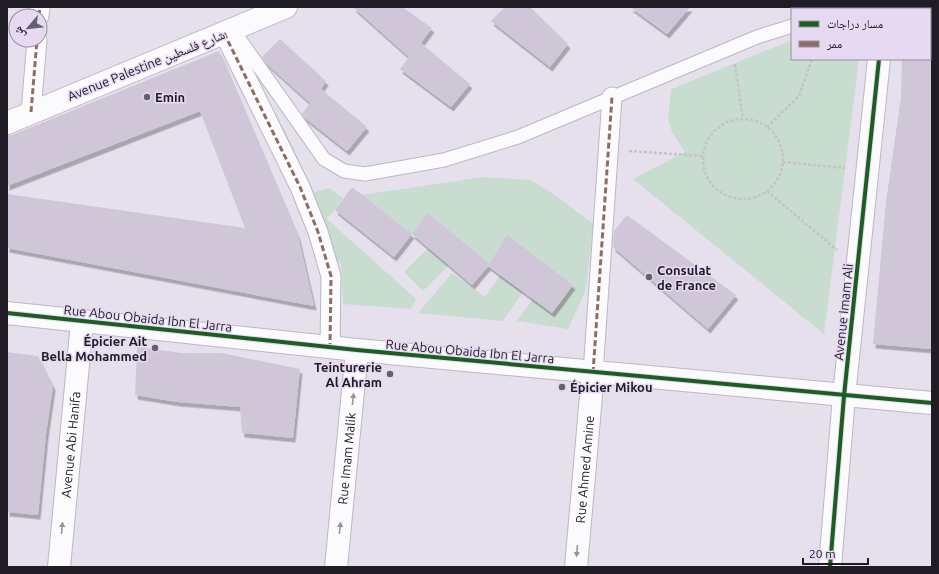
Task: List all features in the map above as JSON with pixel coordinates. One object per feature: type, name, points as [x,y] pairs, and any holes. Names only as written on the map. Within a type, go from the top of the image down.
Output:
[{"type":"street","name":"Avenue Palestine شارع فلسطين","points":[[7,123],[286,7]]},
{"type":"street","points":[[229,31],[300,187],[318,232],[331,276],[330,347]]},
{"type":"street","points":[[31,112],[36,48]]},
{"type":"street","name":"Avenue Imam Ali","points":[[830,567],[844,396],[879,60]]},
{"type":"street","points":[[593,373],[612,97]]},
{"type":"street","name":"Rue Abou Obaida Ibn El Jarra","points":[[7,313],[82,322],[593,373],[932,403]]},
{"type":"street","name":"Avenue Abi Hanifa","points":[[59,567],[82,322]]},
{"type":"street","name":"Rue Imam Malik","points":[[336,567],[358,350]]},
{"type":"street","name":"Rue Ahmed Amine","points":[[576,567],[593,373]]},
{"type":"lane","points":[[229,31],[324,159],[344,171],[365,174],[444,160],[518,137],[732,47],[791,26]]},
{"type":"path","points":[[732,47],[743,119]]},
{"type":"path","points":[[767,127],[799,96],[812,60]]},
{"type":"path","points":[[743,119],[756,121],[767,127],[776,137],[782,149],[783,162],[780,175],[773,186],[767,191],[750,199],[737,199],[724,195],[714,187],[706,176],[703,156],[709,137],[718,127],[730,121],[743,119]]},
{"type":"path","points":[[609,150],[703,156]]},
{"type":"path","points":[[783,162],[868,171]]},
{"type":"path","points":[[767,191],[857,268]]},
{"type":"green space","points":[[791,40],[791,60],[859,60],[824,334],[633,179],[685,152],[672,132],[668,118],[671,89]]},
{"type":"green space","points":[[239,49],[285,131],[314,192],[330,188],[343,198],[335,210],[326,218],[416,299],[411,309],[343,304],[341,263],[326,257]]},
{"type":"green space","points":[[484,177],[530,180],[549,191],[594,224],[585,292],[568,329],[517,321],[533,299],[552,313],[573,285],[507,236],[490,264],[428,213],[412,234],[361,195]]},
{"type":"green space","points":[[428,248],[449,265],[423,291],[404,272]]},
{"type":"green space","points":[[452,273],[485,297],[500,275],[523,292],[503,321],[418,313]]},
{"type":"building","points":[[353,7],[402,7],[432,28],[421,43],[470,84],[451,107],[400,69],[409,57]]},
{"type":"building","points":[[505,7],[530,7],[568,44],[550,67],[491,21]]},
{"type":"building","points":[[630,7],[690,7],[667,34]]},
{"type":"building","points":[[280,39],[326,81],[321,89],[367,127],[347,151],[305,118],[302,114],[310,103],[266,63],[262,57]]},
{"type":"building","points":[[219,51],[298,236],[314,306],[7,248],[7,194],[245,228],[200,111],[7,186],[7,135],[12,135]]},
{"type":"building","points":[[932,59],[932,349],[873,344],[886,202],[901,97],[902,60]]},
{"type":"building","points":[[352,187],[412,234],[394,257],[335,210]]},
{"type":"building","points":[[428,213],[490,264],[472,285],[412,234]]},
{"type":"building","points":[[627,215],[736,295],[708,329],[613,247],[614,231]]},
{"type":"building","points":[[507,235],[573,285],[552,313],[488,266]]},
{"type":"building","points":[[137,347],[182,353],[221,353],[300,369],[293,438],[242,433],[240,407],[178,402],[135,395]]},
{"type":"building","points":[[7,352],[38,356],[53,386],[46,434],[38,515],[7,512]]},
{"type":"marked path","points":[[224,33],[300,187],[318,232],[331,276],[330,347]]},
{"type":"marked path","points":[[31,112],[36,48]]},
{"type":"marked path","points":[[593,373],[612,97]]},
{"type":"cycle path","points":[[830,567],[844,396],[879,60]]},
{"type":"cycle path","points":[[7,313],[357,350],[932,403]]},
{"type":"place","name":"Emin","points":[[147,97]]},
{"type":"place","name":"Consulat de France","points":[[649,277]]},
{"type":"place","name":"Épicier Ait Bella Mohammed","points":[[155,348]]},
{"type":"place","name":"Teinturerie Al Ahram","points":[[390,374]]},
{"type":"place","name":"Épicier Mikou","points":[[562,387]]}]
